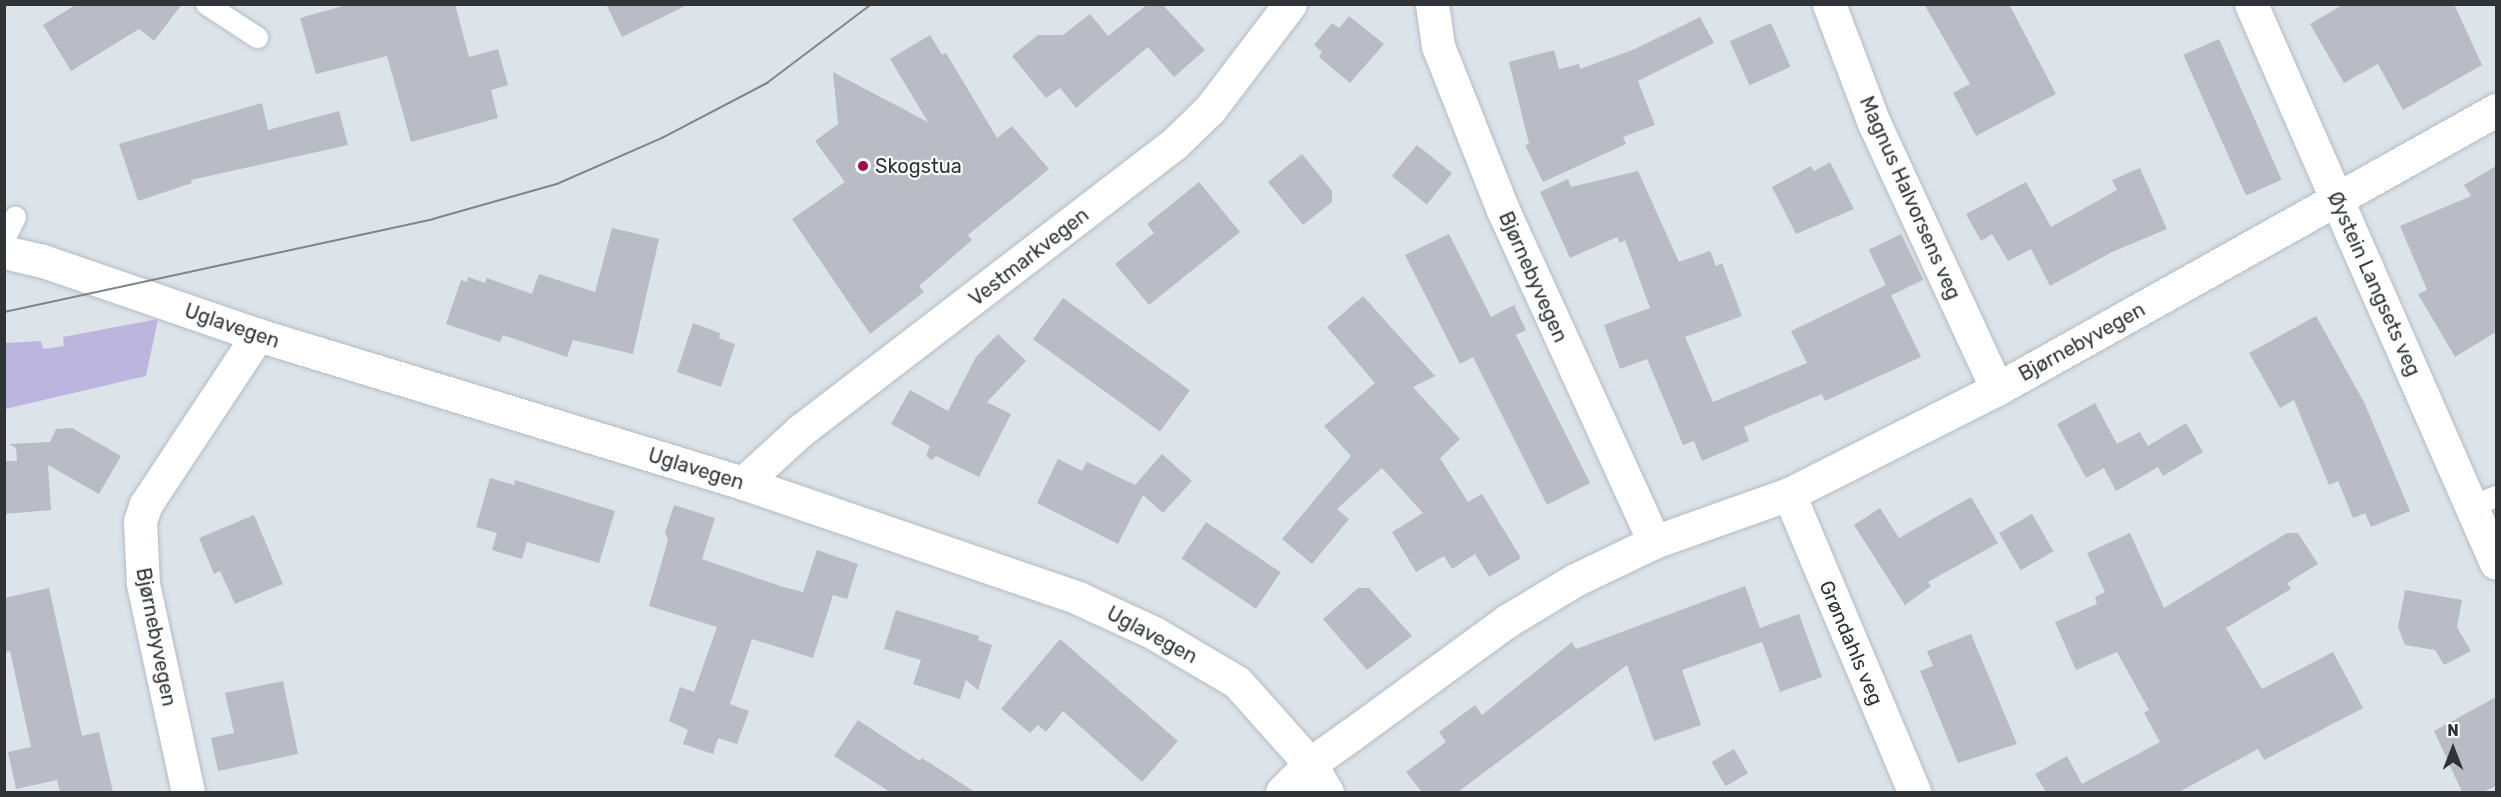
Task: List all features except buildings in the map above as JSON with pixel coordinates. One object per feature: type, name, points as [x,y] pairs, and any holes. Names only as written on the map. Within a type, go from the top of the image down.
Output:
[{"type":"street","name":"Vestmarkvegen","points":[[743,483],[801,430],[1174,144],[1210,109],[1290,4]]},
{"type":"street","name":"Bjørnebyvegen","points":[[1432,4],[1438,46],[1503,210],[1653,542]]},
{"type":"street","name":"Magnus Halvorsens veg","points":[[1829,4],[1874,123],[1997,389]]},
{"type":"street","name":"Øystein Langsets veg","points":[[2251,4],[2337,200],[2484,501],[2496,564]]},
{"type":"street","name":"Bjørnebyvegen","points":[[1282,792],[1310,764],[1507,621],[1575,580],[1653,542],[1789,494],[1997,389],[2496,110]]},
{"type":"street","name":"Uglavegen","points":[[4,252],[40,260],[258,335],[743,483],[1078,598],[1154,633],[1237,682],[1310,764],[1327,792]]},
{"type":"street","name":"Bjørnebyvegen","points":[[188,792],[143,584],[140,521],[146,504],[258,335]]},
{"type":"street","name":"Grøndahls veg","points":[[1789,494],[1914,792]]},
{"type":"lane","points":[[206,4],[257,37]]},
{"type":"lane","points":[[4,239],[15,216]]},
{"type":"shaded area","points":[[158,319],[146,376],[5,409],[5,343],[41,341],[43,349],[64,346],[63,337]]},
{"type":"tram line","points":[[4,312],[433,219],[557,184],[662,138],[767,83],[872,4]]},
{"type":"place","name":"Skogstua","points":[[863,166]]}]
